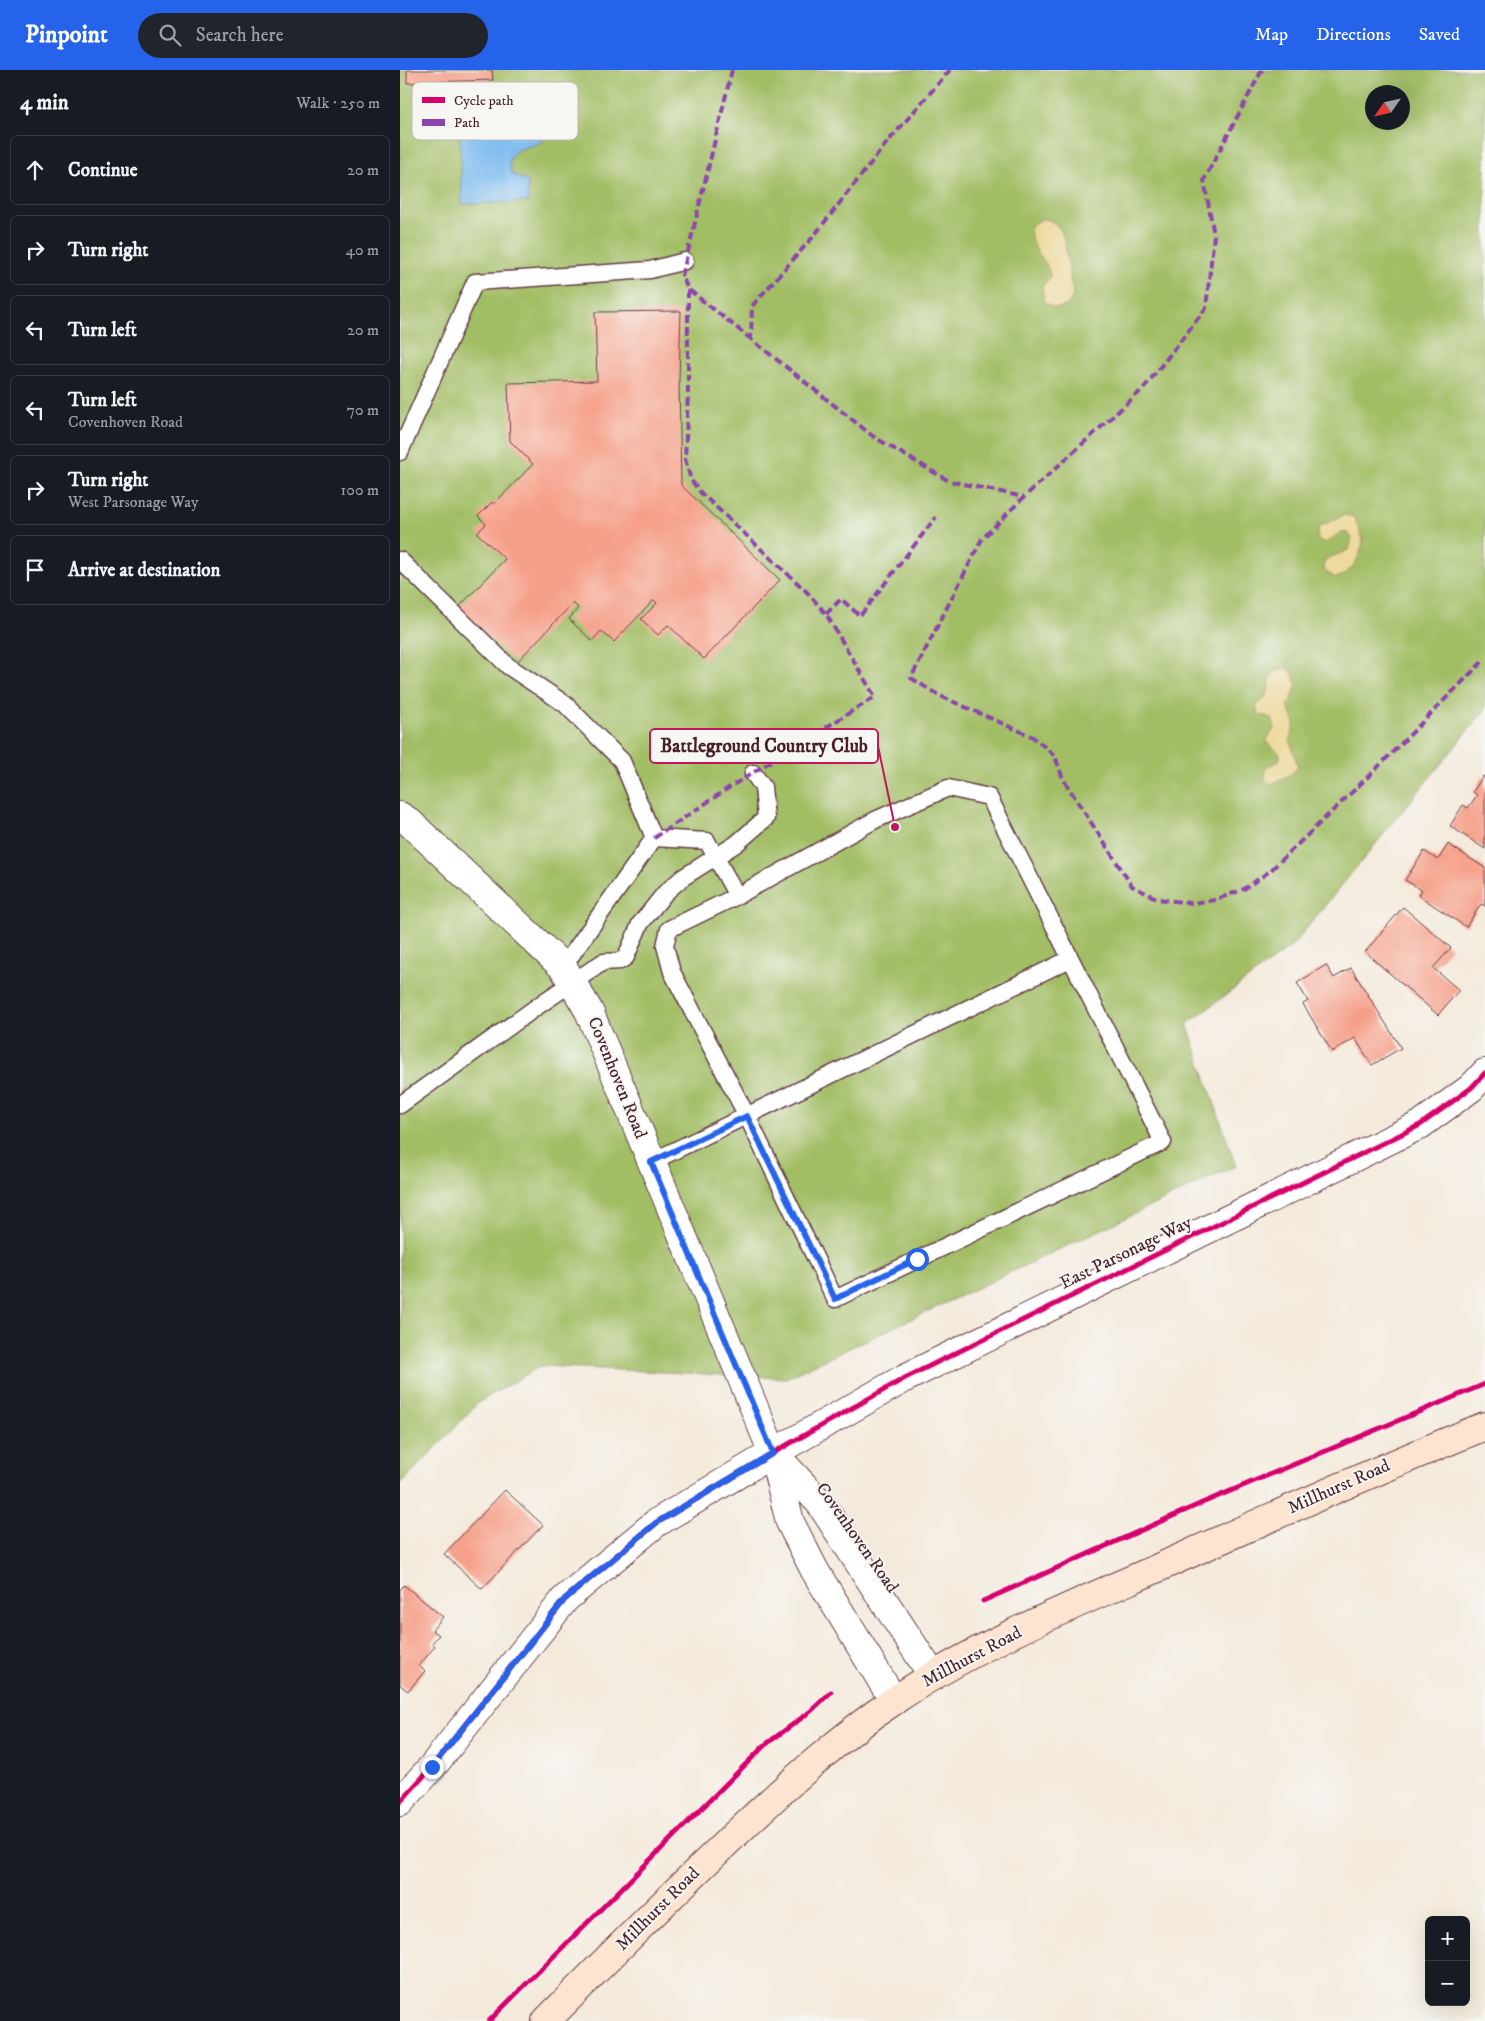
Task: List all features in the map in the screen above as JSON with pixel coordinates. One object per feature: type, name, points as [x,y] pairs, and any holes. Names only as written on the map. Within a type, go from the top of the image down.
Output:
[{"type":"street","name":"Covenhoven Road","points":[[400,816],[408,821],[567,975],[589,1011],[773,1453],[790,1522],[815,1571],[894,1701]]},
{"type":"street","name":"East Parsonage Way","points":[[400,1802],[450,1745],[565,1599],[656,1523],[773,1453],[947,1357],[1420,1125],[1471,1088],[1485,1073]]},
{"type":"street","name":"Millhurst Road","points":[[546,2021],[688,1879],[816,1760],[894,1701],[933,1676],[998,1642],[1107,1590],[1375,1471],[1485,1426]]},
{"type":"street","name":"Covenhoven Road","points":[[773,1453],[820,1502],[933,1676]]},
{"type":"lane","points":[[400,452],[475,282],[650,270],[685,261]]},
{"type":"lane","points":[[400,560],[508,666],[565,704],[622,761],[654,838]]},
{"type":"lane","points":[[400,1105],[567,975],[603,962],[620,961],[626,957],[640,924],[665,893],[682,878],[736,844],[766,818],[763,788],[753,773]]},
{"type":"lane","points":[[948,788],[989,797],[1070,959],[1163,1142],[835,1299],[747,1116],[672,972],[665,946],[669,930],[737,896],[875,820],[948,788]]},
{"type":"lane","points":[[654,838],[707,841],[737,896]]},
{"type":"lane","points":[[567,975],[654,838]]},
{"type":"lane","points":[[651,1162],[1070,959]]},
{"type":"green space","points":[[400,70],[1485,70],[1485,710],[1293,945],[1187,1024],[1236,1166],[786,1378],[541,1366],[479,1402],[400,1485]]},
{"type":"sand","points":[[1042,219],[1056,225],[1064,239],[1073,295],[1068,305],[1061,307],[1052,307],[1044,301],[1042,287],[1050,277],[1049,270],[1032,241],[1031,234],[1031,226]]},
{"type":"sand","points":[[1344,515],[1354,517],[1363,539],[1355,563],[1347,572],[1336,578],[1326,572],[1323,567],[1326,559],[1349,550],[1352,538],[1348,533],[1341,532],[1326,543],[1320,541],[1317,536],[1319,527]]},
{"type":"sand","points":[[1286,668],[1291,671],[1297,685],[1288,707],[1295,722],[1290,740],[1298,767],[1293,773],[1271,784],[1265,781],[1265,768],[1279,761],[1280,754],[1266,741],[1275,728],[1272,718],[1259,714],[1256,707],[1267,695],[1270,677],[1275,672]]},
{"type":"water","points":[[460,140],[544,140],[520,149],[512,155],[510,160],[512,174],[528,182],[528,202],[462,204]]},
{"type":"building","points":[[407,70],[492,70],[493,80],[412,82],[407,83]]},
{"type":"building","points":[[681,311],[679,380],[681,485],[780,580],[704,659],[668,625],[658,635],[641,619],[657,603],[654,600],[614,642],[601,631],[592,641],[569,619],[578,608],[573,603],[516,663],[458,608],[505,559],[477,533],[486,524],[478,516],[492,502],[494,504],[533,464],[510,441],[508,383],[597,381],[595,312]]},
{"type":"building","points":[[1483,776],[1485,777],[1485,849],[1450,826],[1463,805],[1468,808],[1477,795],[1473,792]]},
{"type":"building","points":[[1448,844],[1485,868],[1485,906],[1481,904],[1466,927],[1418,895],[1422,890],[1405,880],[1424,851],[1438,860]]},
{"type":"building","points":[[1403,907],[1451,948],[1433,968],[1459,990],[1438,1015],[1365,952]]},
{"type":"building","points":[[1326,965],[1334,978],[1351,968],[1401,1048],[1372,1065],[1355,1038],[1332,1052],[1303,1004],[1308,1001],[1297,983]]},
{"type":"building","points":[[505,1490],[543,1525],[482,1589],[444,1554]]},
{"type":"building","points":[[404,1585],[443,1617],[432,1630],[439,1635],[432,1643],[435,1646],[419,1666],[425,1671],[408,1691],[400,1685],[400,1590]]},
{"type":"marked path","points":[[732,70],[682,276],[688,289],[751,339]]},
{"type":"marked path","points":[[950,70],[885,145],[813,237],[752,306],[751,339],[874,437],[949,481],[1024,497]]},
{"type":"marked path","points":[[1262,70],[1204,180],[1214,235],[1206,308],[1144,388],[1024,497],[982,539],[911,678],[938,695],[1033,737],[1055,756],[1063,779],[1132,886],[1158,899],[1191,903],[1215,900],[1244,889],[1270,871],[1374,771],[1485,659]]},
{"type":"marked path","points":[[654,838],[733,785],[875,697],[826,614],[807,592],[701,493],[691,480],[685,459],[688,394],[688,289]]},
{"type":"marked path","points":[[826,614],[841,599],[860,616],[936,517]]},
{"type":"cycle path","points":[[400,1802],[432,1767],[565,1599],[656,1523],[773,1453],[905,1378],[1420,1125],[1471,1088],[1485,1073]]},
{"type":"cycle path","points":[[983,1601],[1202,1503],[1485,1384]]},
{"type":"cycle path","points":[[489,2021],[765,1745],[811,1711],[831,1692]]},
{"type":"place","name":"Battleground Country Club","points":[[895,827]]},
{"type":"route","points":[[432,1767],[565,1599],[656,1523],[773,1453],[651,1162],[747,1116],[835,1299],[917,1259]]}]
